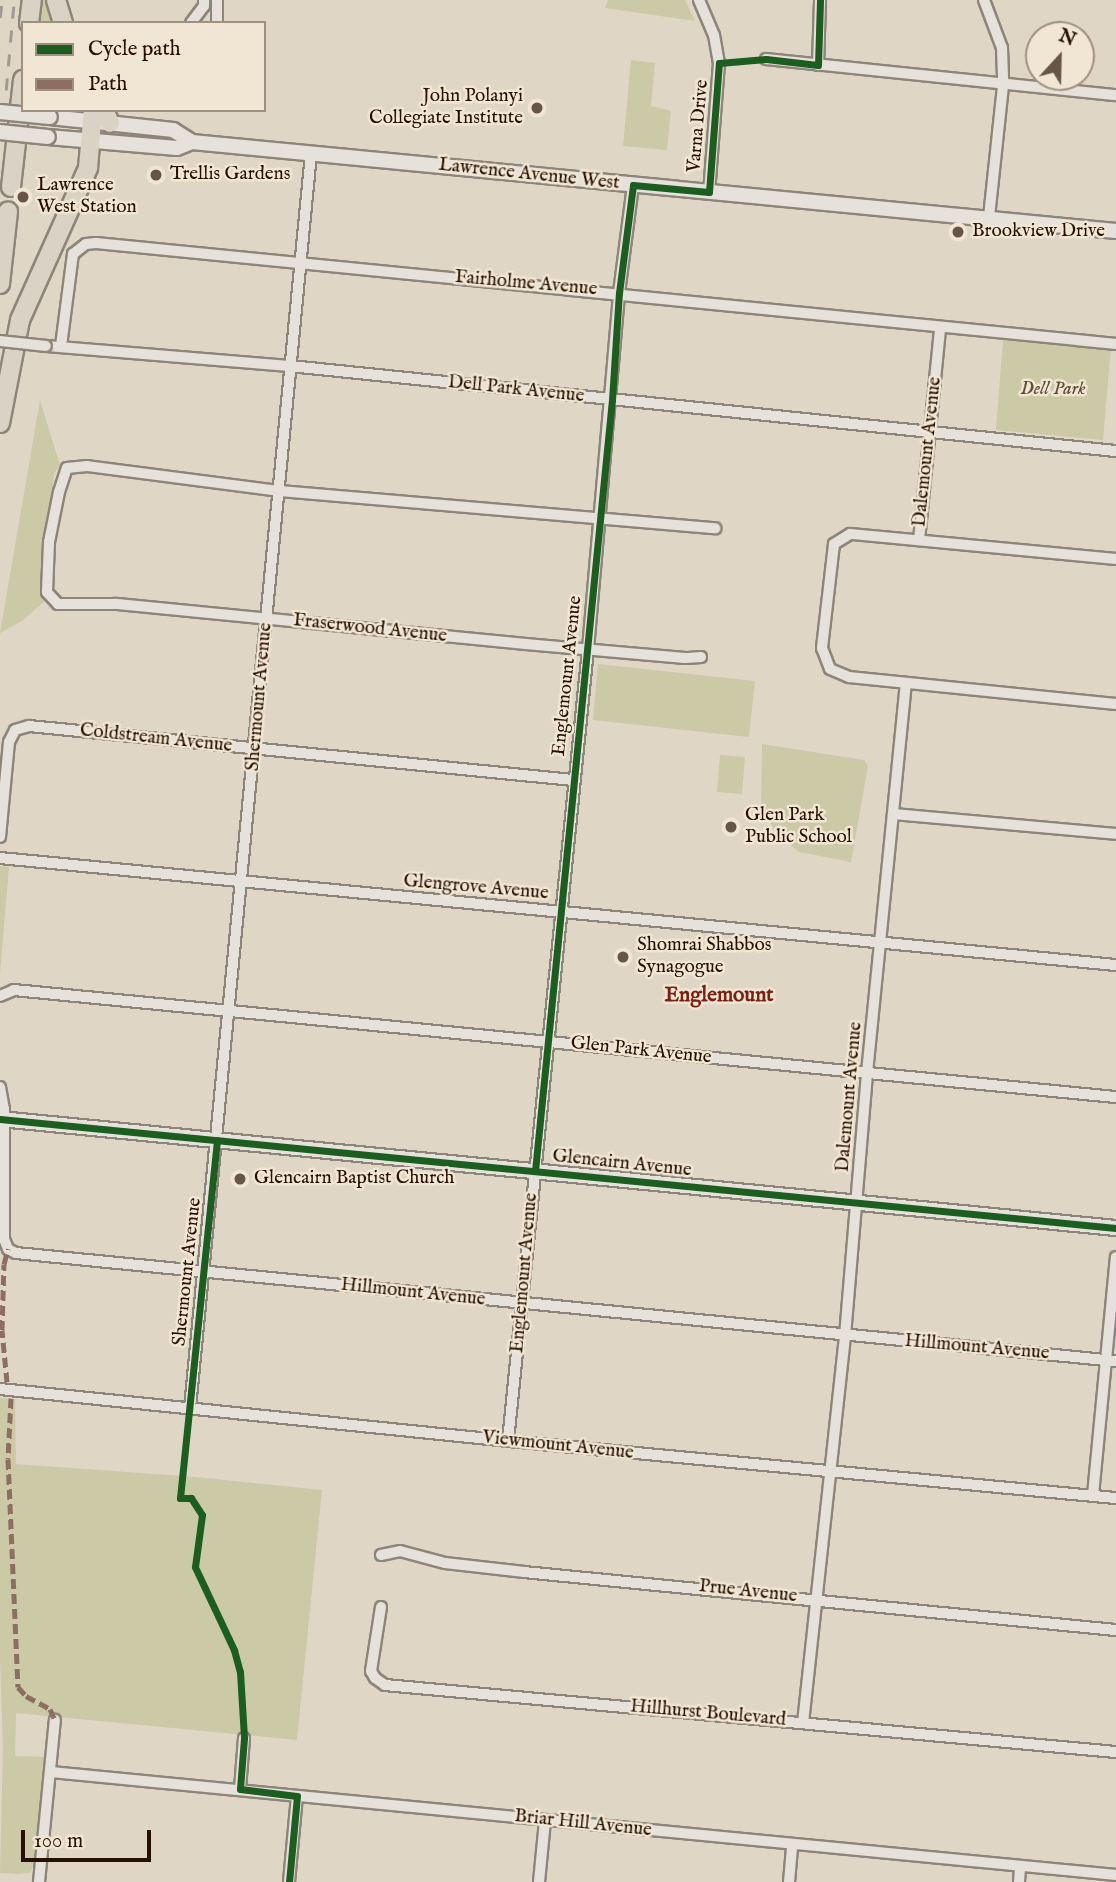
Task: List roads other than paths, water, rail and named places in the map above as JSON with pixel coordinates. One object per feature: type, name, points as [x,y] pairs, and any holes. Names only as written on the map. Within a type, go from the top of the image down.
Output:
[{"type":"highway","points":[[29,21],[32,0]]},
{"type":"highway","points":[[56,0],[62,21]]},
{"type":"highway","points":[[11,187],[21,98]]},
{"type":"highway","points":[[0,423],[20,320],[88,168],[100,116]]},
{"type":"highway","points":[[0,285],[8,211]]},
{"type":"main road","name":"Lawrence Avenue West","points":[[0,112],[50,117],[100,116],[173,130],[192,142],[1116,230]]},
{"type":"main road","name":"Lawrence Avenue West","points":[[0,132],[177,148],[192,142]]},
{"type":"main road","name":"Glencairn Avenue","points":[[2,1119],[1116,1228]]},
{"type":"street","points":[[193,21],[204,6],[204,0]]},
{"type":"street","points":[[217,0],[217,21]]},
{"type":"street","name":"Varna Drive","points":[[699,0],[714,35],[719,63],[709,191]]},
{"type":"street","points":[[818,65],[820,0]]},
{"type":"street","points":[[984,0],[1002,48],[1003,86],[989,218]]},
{"type":"street","points":[[766,59],[1003,86],[1116,95]]},
{"type":"street","name":"Shermount Avenue","points":[[190,1408],[311,153]]},
{"type":"street","name":"Englemount Avenue","points":[[508,1441],[588,649],[612,400],[619,293],[633,185]]},
{"type":"street","name":"Fairholme Avenue","points":[[61,346],[70,263],[73,254],[86,244],[619,293],[1116,344]]},
{"type":"street","name":"Dalemount Avenue","points":[[803,1723],[845,1336],[867,1073],[906,683],[849,677],[830,669],[822,648],[823,628],[834,544],[849,534],[864,533],[919,540],[940,328]]},
{"type":"street","name":"Dell Park Avenue","points":[[0,341],[290,366],[1116,451]]},
{"type":"street","name":"Fraserwood Avenue","points":[[279,491],[87,466],[67,468],[50,534],[47,592],[58,604],[115,604],[685,658],[701,657]]},
{"type":"street","points":[[279,491],[715,528]]},
{"type":"street","points":[[919,540],[1116,559]]},
{"type":"street","points":[[906,683],[1116,704]]},
{"type":"street","name":"Coldstream Avenue","points":[[0,837],[9,741],[21,727],[573,780]]},
{"type":"street","points":[[893,814],[1116,834]]},
{"type":"street","name":"Glengrove Avenue","points":[[0,858],[1116,965]]},
{"type":"street","name":"Glen Park Avenue","points":[[0,996],[14,990],[1116,1097]]},
{"type":"street","points":[[0,1087],[2,1119]]},
{"type":"street","name":"Hillmount Avenue","points":[[2,1119],[4,1239],[8,1250],[21,1254],[1116,1361]]},
{"type":"street","points":[[1093,1495],[1116,1257]]},
{"type":"street","name":"Viewmount Avenue","points":[[1,1389],[508,1441],[1116,1498]]},
{"type":"street","name":"Prue Avenue","points":[[381,1555],[400,1551],[435,1561],[471,1566],[1116,1630]]},
{"type":"street","name":"Hillhurst Boulevard","points":[[381,1607],[371,1671],[385,1685],[1116,1752]]},
{"type":"street","points":[[39,1882],[55,1720]]},
{"type":"street","points":[[240,1789],[244,1738]]},
{"type":"street","name":"Briar Hill Avenue","points":[[51,1772],[1116,1875]]},
{"type":"street","points":[[289,1882],[297,1796]]},
{"type":"street","points":[[539,1882],[545,1821]]},
{"type":"street","points":[[789,1882],[792,1844]]},
{"type":"street","points":[[1018,1882],[1020,1867]]},
{"type":"railway","points":[[0,18],[2,0]]},
{"type":"railway","points":[[6,90],[14,0]]},
{"type":"place","name":"John Polanyi Collegiate Institute","points":[[537,108]]},
{"type":"place","name":"Trellis Gardens","points":[[156,175]]},
{"type":"place","name":"Lawrence West Station","points":[[23,197]]},
{"type":"place","name":"Brookview Drive","points":[[958,232]]},
{"type":"place","name":"Glen Park Public School","points":[[731,827]]},
{"type":"place","name":"Shomrai Shabbos Synagogue","points":[[623,957]]},
{"type":"place","name":"Glencairn Baptist Church","points":[[240,1179]]},
{"type":"district","name":"Englemount","points":[[719,996]]},
{"type":"park label","name":"Dell Park","points":[[1053,390]]}]
